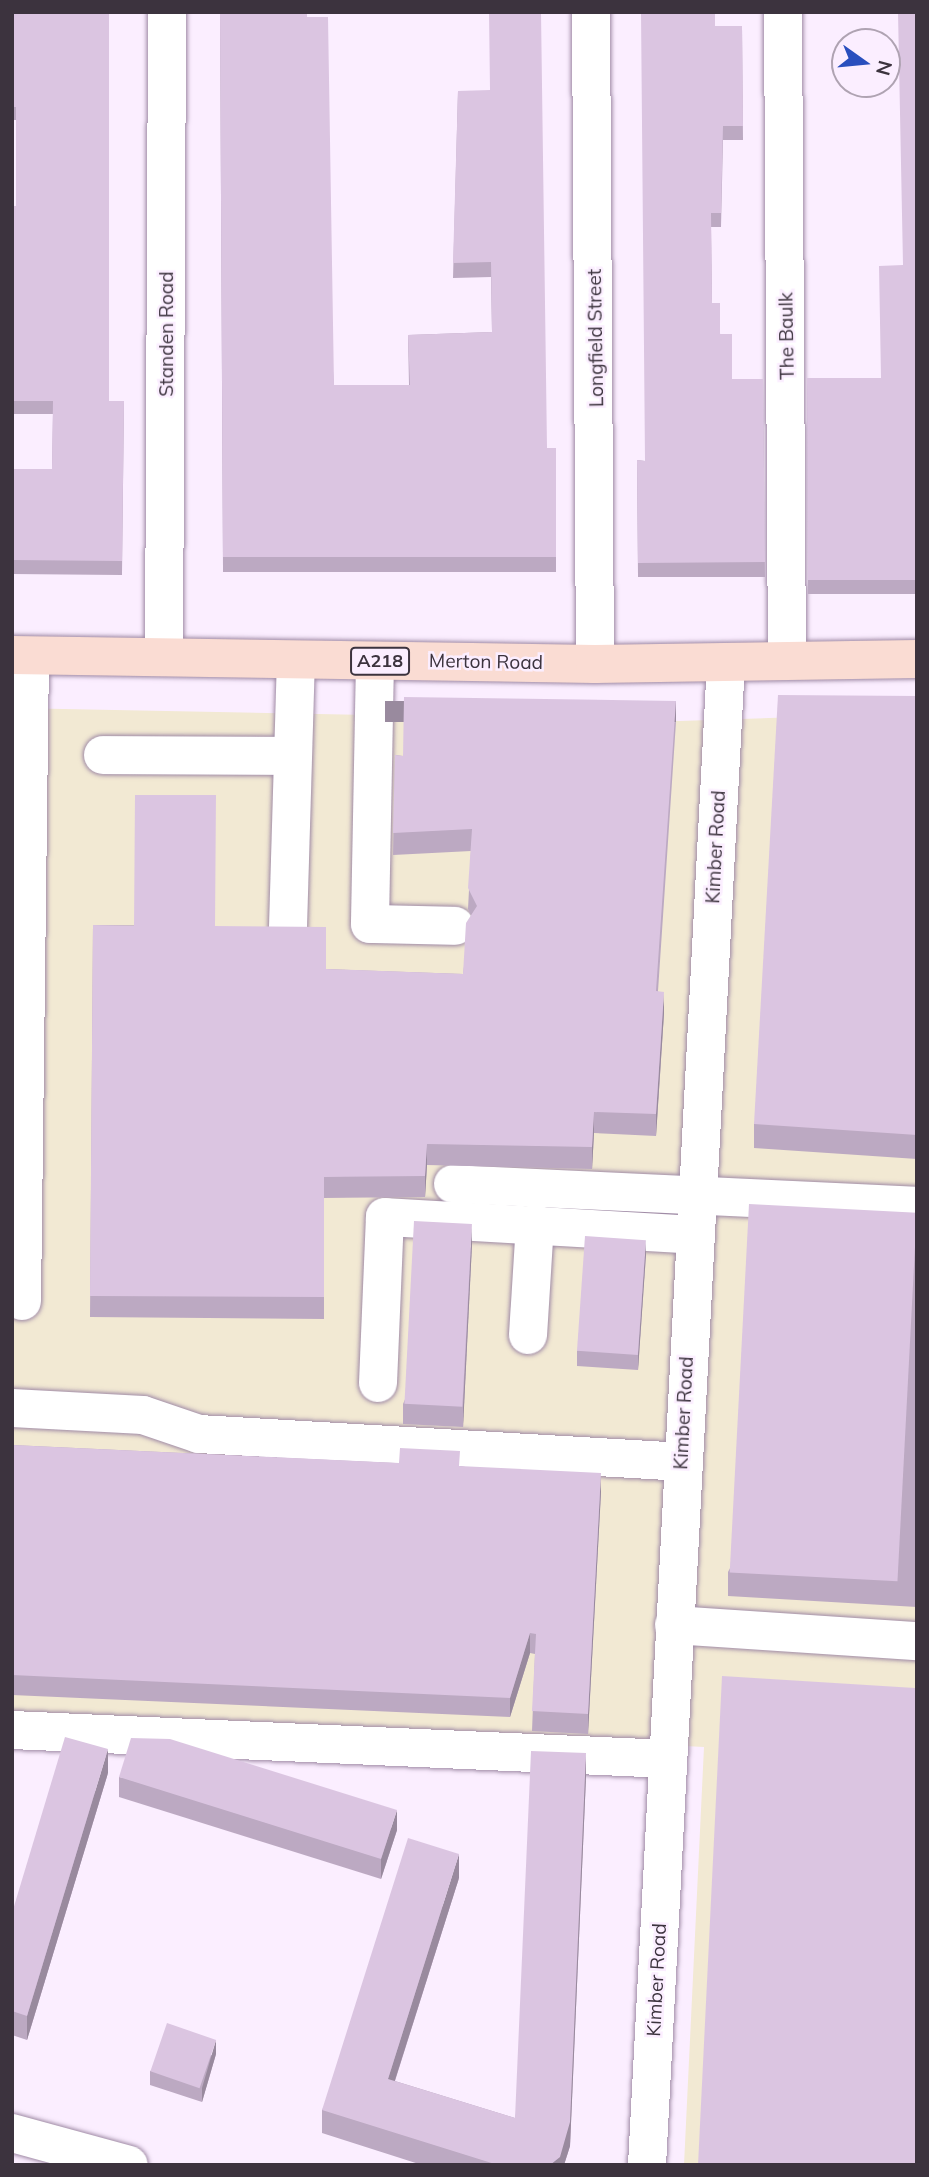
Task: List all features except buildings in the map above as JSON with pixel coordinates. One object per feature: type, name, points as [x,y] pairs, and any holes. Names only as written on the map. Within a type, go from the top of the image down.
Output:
[{"type":"main road","name":"Merton Road","points":[[21,655],[595,664],[917,659]]},
{"type":"street","name":"Standen Road","points":[[164,657],[167,12]]},
{"type":"street","name":"Longfield Street","points":[[591,12],[595,664]]},
{"type":"street","name":"The Baulk","points":[[783,12],[787,659]]},
{"type":"street","points":[[21,655],[22,1301]]},
{"type":"street","points":[[288,927],[289,756],[296,660]]},
{"type":"street","points":[[375,661],[370,924],[455,926]]},
{"type":"street","name":"Kimber Road","points":[[647,2165],[695,1198],[726,662]]},
{"type":"street","points":[[103,755],[289,756]]},
{"type":"street","points":[[453,1184],[695,1198],[917,1206]]},
{"type":"street","points":[[378,1382],[385,1217],[536,1223],[694,1235]]},
{"type":"street","points":[[528,1335],[536,1223]]},
{"type":"street","points":[[12,1408],[143,1415],[199,1434],[682,1462]]},
{"type":"street","points":[[674,1625],[917,1641]]},
{"type":"street","points":[[12,1730],[668,1759]]},
{"type":"street","points":[[12,2133],[129,2165]]},
{"type":"shaded area","points":[[12,708],[680,721],[917,713],[917,2165],[684,2165],[704,1747],[12,1712]]}]
